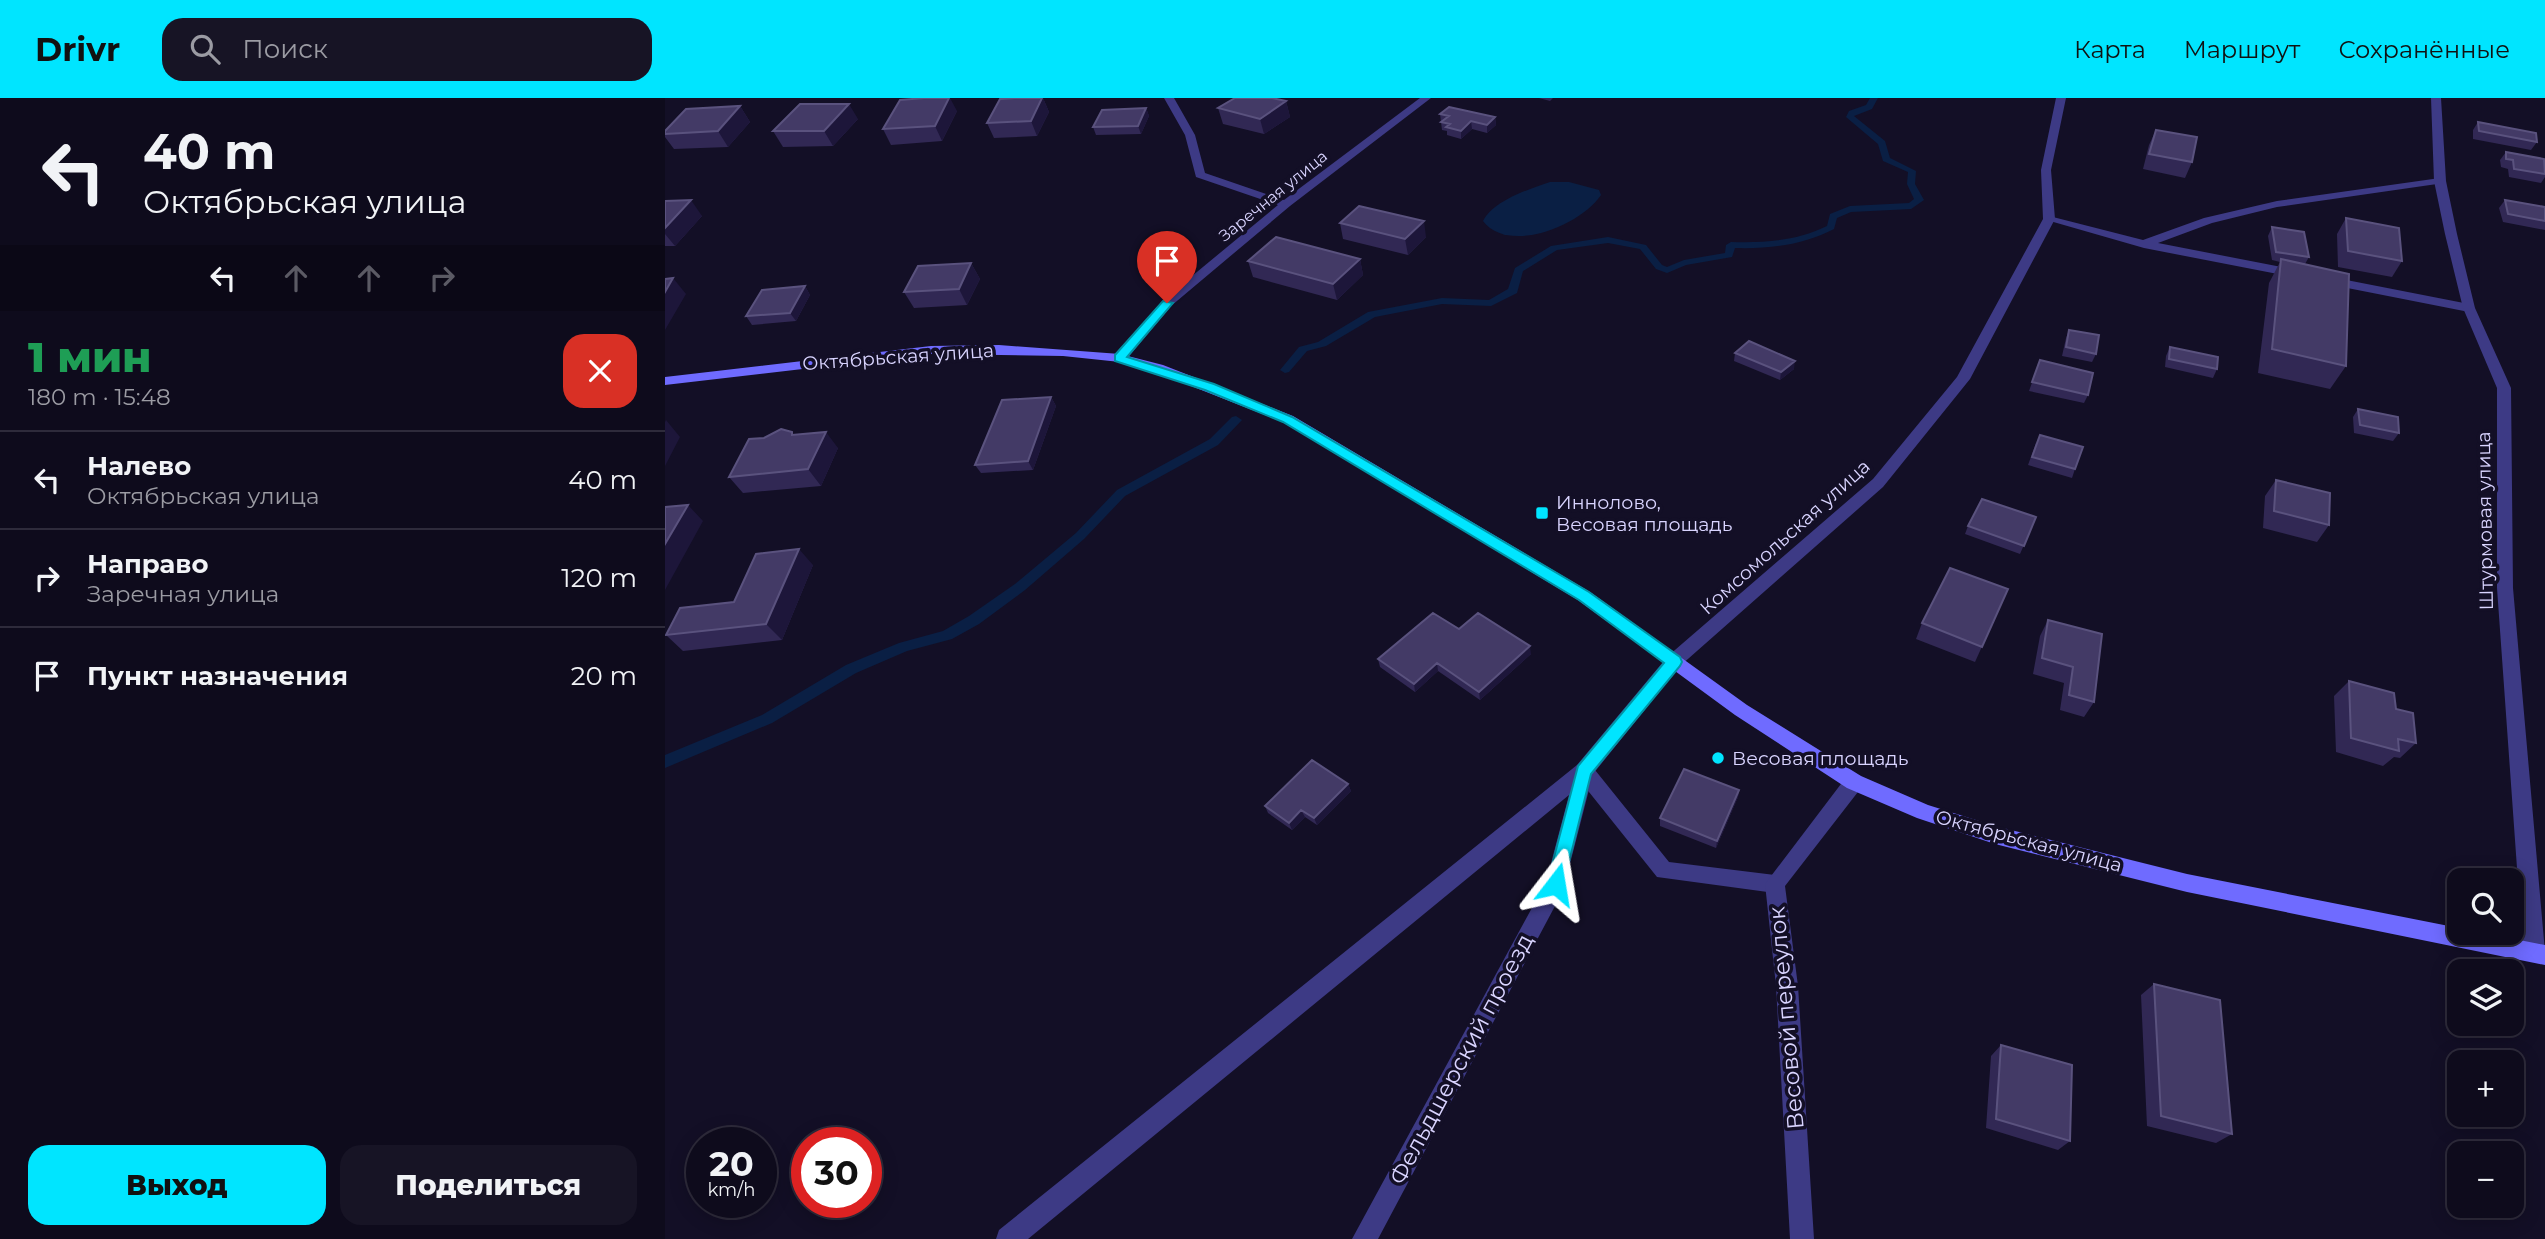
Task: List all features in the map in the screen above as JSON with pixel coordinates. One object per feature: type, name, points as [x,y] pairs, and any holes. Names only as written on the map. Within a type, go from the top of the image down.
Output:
[{"type":"main road","name":"Октябрьская улица","points":[[665,381],[931,351],[999,349],[1120,358],[1197,382],[1288,419],[1584,596],[1741,710],[1854,782],[1924,811],[1994,835],[2187,883],[2540,953]]},
{"type":"street","points":[[1170,98],[1190,135],[1200,175],[1286,204]]},
{"type":"street","name":"Заречная улица","points":[[1120,358],[1167,303],[1286,204],[1426,98]]},
{"type":"street","points":[[2061,98],[2046,170],[2049,219],[2144,244],[2469,308]]},
{"type":"street","name":"Штурмовая улица","points":[[2436,98],[2440,181],[2469,308],[2504,388],[2505,588],[2540,953]]},
{"type":"street","points":[[2144,244],[2208,220],[2277,204],[2440,181]]},
{"type":"street","name":"Комсомольская улица","points":[[1674,662],[1878,483],[1963,379],[2049,219]]},
{"type":"street","name":"Фельдшерский проезд","points":[[1364,1239],[1556,884],[1584,771],[1674,662]]},
{"type":"street","points":[[1008,1239],[1584,771],[1664,871],[1775,884]]},
{"type":"street","name":"Весовой переулок","points":[[1801,1239],[1787,986],[1775,884],[1854,782]]},
{"type":"water","points":[[1550,182],[1569,182],[1599,190],[1601,195],[1578,217],[1544,232],[1526,236],[1510,236],[1495,231],[1483,221],[1503,202]]},
{"type":"building","points":[[949,98],[935,126],[883,129],[900,100]]},
{"type":"building","points":[[1042,98],[1031,121],[987,123],[1000,99]]},
{"type":"building","points":[[1235,98],[1272,98],[1286,101],[1260,119],[1218,108]]},
{"type":"building","points":[[800,104],[849,104],[824,131],[773,131]]},
{"type":"building","points":[[740,106],[718,131],[665,134],[686,109]]},
{"type":"building","points":[[1449,107],[1495,117],[1487,125],[1471,121],[1461,131],[1446,127],[1450,124],[1441,122],[1449,116],[1440,114]]},
{"type":"building","points":[[1146,108],[1138,126],[1093,127],[1102,110]]},
{"type":"building","points":[[2478,122],[2536,133],[2537,142],[2479,131]]},
{"type":"building","points":[[2156,130],[2197,137],[2192,162],[2149,154]]},
{"type":"building","points":[[2506,152],[2544,159],[2545,174],[2514,169],[2513,160],[2506,159]]},
{"type":"building","points":[[691,200],[665,228],[665,201]]},
{"type":"building","points":[[2505,200],[2545,207],[2545,221],[2508,214]]},
{"type":"building","points":[[1359,206],[1424,221],[1405,239],[1340,223]]},
{"type":"building","points":[[2346,218],[2399,228],[2402,261],[2348,251]]},
{"type":"building","points":[[2272,227],[2304,232],[2309,257],[2276,252]]},
{"type":"building","points":[[1276,237],[1360,259],[1333,284],[1248,261]]},
{"type":"building","points":[[2281,259],[2349,274],[2346,366],[2272,349]]},
{"type":"building","points":[[971,263],[959,289],[904,292],[918,266]]},
{"type":"building","points":[[673,278],[665,292],[665,279]]},
{"type":"building","points":[[805,286],[790,313],[746,316],[762,290]]},
{"type":"building","points":[[2069,330],[2099,335],[2096,354],[2066,347]]},
{"type":"building","points":[[1749,341],[1795,361],[1781,372],[1735,353]]},
{"type":"building","points":[[2170,347],[2218,357],[2217,369],[2169,359]]},
{"type":"building","points":[[2040,360],[2093,373],[2088,395],[2032,382]]},
{"type":"building","points":[[1051,397],[1028,461],[975,465],[1002,400]]},
{"type":"building","points":[[2358,409],[2398,417],[2399,433],[2360,425]]},
{"type":"building","points":[[781,429],[792,432],[792,435],[826,432],[808,469],[729,477],[749,439],[764,438]]},
{"type":"building","points":[[2040,435],[2083,447],[2075,469],[2032,457]]},
{"type":"building","points":[[2276,480],[2330,493],[2329,525],[2274,511]]},
{"type":"building","points":[[1982,499],[2036,517],[2024,546],[1968,526]]},
{"type":"building","points":[[688,505],[665,544],[665,507]]},
{"type":"building","points":[[799,549],[766,624],[666,635],[680,608],[734,602],[756,554]]},
{"type":"building","points":[[1950,568],[2008,589],[1982,647],[1922,623]]},
{"type":"building","points":[[1433,613],[1459,629],[1478,613],[1530,646],[1479,692],[1437,663],[1414,684],[1378,659]]},
{"type":"building","points":[[2048,620],[2102,634],[2094,702],[2069,695],[2073,667],[2042,658]]},
{"type":"building","points":[[2349,681],[2394,693],[2396,709],[2413,713],[2416,743],[2398,739],[2399,751],[2351,738]]},
{"type":"building","points":[[1312,760],[1348,784],[1314,818],[1301,810],[1289,823],[1265,806]]},
{"type":"building","points":[[1684,769],[1739,790],[1717,841],[1660,818]]},
{"type":"building","points":[[2154,984],[2220,1000],[2232,1134],[2161,1116]]},
{"type":"building","points":[[2001,1045],[2072,1065],[2070,1141],[1996,1119]]},
{"type":"waterway","points":[[1285,370],[1303,349],[1322,344],[1372,314],[1442,301],[1491,303],[1513,291],[1518,270],[1554,248],[1608,240],[1643,247],[1659,267],[1667,270],[1684,263],[1729,255],[1731,245],[1770,244],[1807,237],[1831,227],[1833,216],[1850,209],[1911,206],[1919,200],[1911,184],[1912,171],[1886,159],[1882,143],[1850,117],[1852,113],[1869,107],[1874,98]]},
{"type":"waterway","points":[[665,762],[767,719],[851,669],[904,647],[947,635],[974,620],[1020,587],[1080,536],[1121,493],[1214,442],[1236,420]]},
{"type":"place","name":"Иннолово, Весовая площадь","points":[[1542,513]]},
{"type":"place","name":"Весовая площадь","points":[[1718,758]]},
{"type":"route","points":[[1167,303],[1120,358],[1158,368],[1288,419],[1584,596],[1674,662],[1584,771],[1556,884]]}]
